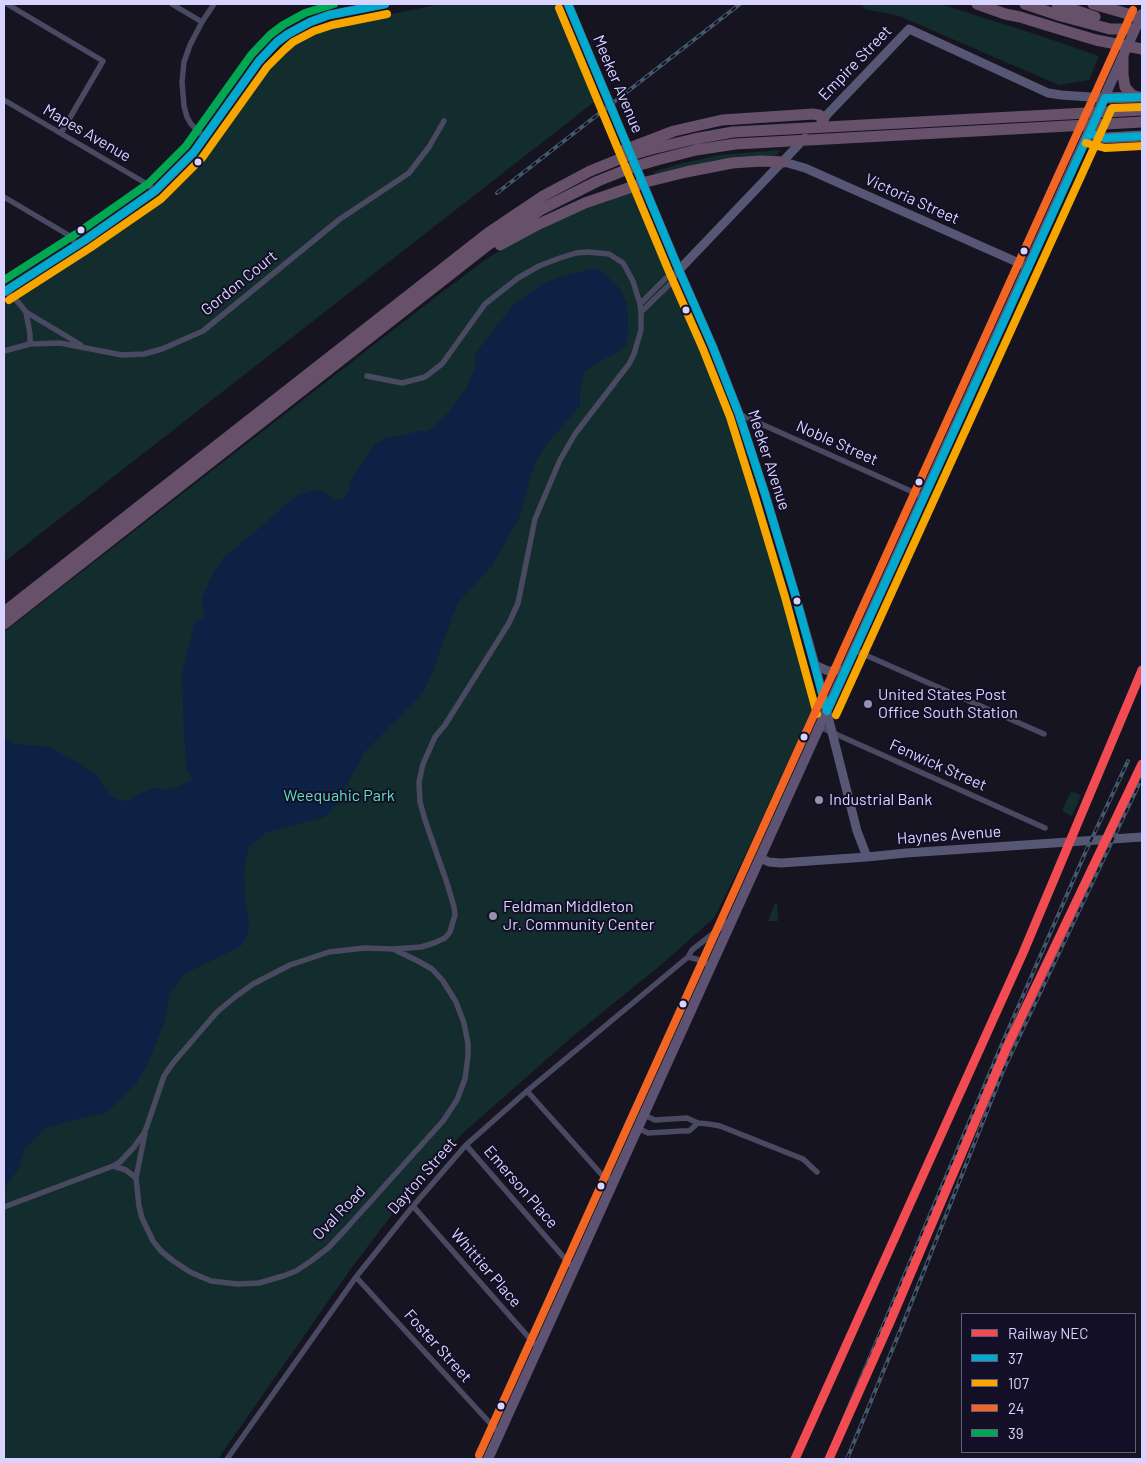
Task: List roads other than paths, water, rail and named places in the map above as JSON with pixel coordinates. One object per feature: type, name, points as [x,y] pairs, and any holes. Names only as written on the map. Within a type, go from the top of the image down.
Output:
[{"type":"highway","points":[[977,4],[1096,40],[1142,49]]},
{"type":"highway","points":[[996,4],[1008,8],[1020,17]]},
{"type":"highway","points":[[1025,4],[1061,16],[1138,30]]},
{"type":"highway","points":[[1057,4],[1104,24]]},
{"type":"highway","points":[[1093,4],[1114,7],[1142,15]]},
{"type":"highway","points":[[1123,56],[1123,75],[1126,87],[1132,95],[1140,97]]},
{"type":"highway","points":[[1105,98],[1140,97]]},
{"type":"highway","points":[[650,144],[726,133],[795,128],[1142,110]]},
{"type":"highway","points":[[4,612],[480,238],[542,196],[614,158],[690,126],[730,119],[813,114],[824,118]]},
{"type":"highway","points":[[4,624],[498,237],[575,192],[619,172],[690,151],[781,140],[1142,122]]},
{"type":"highway","points":[[1089,133],[1105,138],[1142,136]]},
{"type":"highway","points":[[441,282],[520,233],[585,203],[626,188],[703,168],[744,162],[784,162]]},
{"type":"main road","points":[[4,292],[148,198],[194,152],[258,62],[274,45],[288,34],[310,22],[329,16],[385,4]]},
{"type":"main road","name":"Meeker Avenue","points":[[568,4],[712,345],[739,414],[768,503],[815,665],[858,837],[867,857]]},
{"type":"main road","points":[[488,1459],[1142,15]]},
{"type":"main road","name":"Empire Street","points":[[679,270],[909,29],[1052,94],[1105,98]]},
{"type":"main road","name":"Victoria Street","points":[[784,162],[805,168],[1028,267]]},
{"type":"main road","points":[[815,665],[828,671],[845,670]]},
{"type":"main road","name":"Haynes Avenue","points":[[760,858],[769,862],[781,863],[1142,837]]},
{"type":"street","points":[[7,4],[103,61],[61,133]]},
{"type":"street","points":[[172,4],[202,22]]},
{"type":"street","points":[[204,138],[187,117],[182,82],[184,62],[190,45],[214,4]]},
{"type":"street","name":"Mapes Avenue","points":[[4,100],[148,184],[155,191]]},
{"type":"street","name":"Gordon Court","points":[[4,351],[30,344],[60,343],[122,355],[144,354],[162,349],[203,331],[340,219],[409,173],[429,147],[444,121]]},
{"type":"street","points":[[4,197],[70,236],[77,245]]},
{"type":"street","points":[[4,1207],[120,1162],[147,1126],[164,1076],[173,1063],[217,1012],[253,984],[290,964],[329,952],[345,949],[413,948],[434,943],[445,938],[450,932],[455,915],[454,907],[422,811],[419,782],[423,764],[435,737],[445,725],[509,623],[518,603],[535,519],[560,460],[575,434],[629,364],[634,354],[641,330],[641,312],[633,281],[627,268],[617,258],[609,254],[576,253],[539,266],[518,278],[485,304],[442,364],[425,377],[402,383],[367,376]]},
{"type":"street","points":[[640,304],[666,278],[679,270]]},
{"type":"street","points":[[641,312],[670,284],[679,270]]},
{"type":"street","points":[[4,292],[13,296],[26,312],[85,347]]},
{"type":"street","points":[[26,312],[30,344]]},
{"type":"street","name":"Noble Street","points":[[739,414],[924,497]]},
{"type":"street","points":[[854,650],[1044,734]]},
{"type":"street","name":"Fenwick Street","points":[[820,727],[1045,828]]},
{"type":"street","name":"Dayton Street","points":[[227,1459],[356,1277],[413,1206],[466,1145],[526,1091],[688,957],[692,950],[733,918]]},
{"type":"street","name":"Oval Road","points":[[147,1126],[136,1178],[139,1206],[142,1218],[153,1241],[161,1250],[181,1267],[211,1281],[238,1284],[271,1280],[296,1271],[328,1248],[443,1121],[457,1100],[465,1079],[468,1044],[464,1023],[456,1002],[443,981],[432,970],[394,949]]},
{"type":"street","points":[[688,957],[712,966]]},
{"type":"street","points":[[526,1091],[602,1175],[614,1180]]},
{"type":"street","points":[[644,1115],[654,1120],[687,1118],[698,1123],[720,1126],[803,1159],[817,1172]]},
{"type":"street","points":[[638,1128],[648,1133],[689,1131],[698,1123]]},
{"type":"street","name":"Emerson Place","points":[[466,1145],[574,1269]]},
{"type":"street","points":[[113,1166],[126,1170],[136,1178]]},
{"type":"street","name":"Whittier Place","points":[[413,1206],[539,1348]]},
{"type":"street","name":"Foster Street","points":[[356,1277],[499,1433]]},
{"type":"water","points":[[593,269],[603,272],[621,290],[626,302],[628,315],[626,346],[584,371],[580,391],[580,406],[545,446],[535,462],[519,518],[492,566],[457,604],[423,693],[365,752],[337,804],[324,817],[267,832],[249,847],[244,869],[245,902],[249,920],[248,935],[241,946],[186,973],[170,992],[164,1023],[147,1065],[136,1084],[108,1112],[46,1128],[25,1148],[19,1168],[7,1185],[4,1186],[4,737],[15,744],[49,747],[99,777],[104,787],[112,796],[121,801],[130,800],[138,794],[154,788],[166,790],[178,787],[192,780],[187,769],[182,675],[195,621],[204,617],[205,613],[201,600],[212,575],[223,558],[297,495],[314,490],[324,492],[335,500],[344,499],[348,493],[351,480],[375,444],[388,437],[428,431],[447,414],[467,388],[476,365],[475,354],[513,305],[541,285],[559,277]]},
{"type":"railway","points":[[497,193],[740,4]]},
{"type":"railway","points":[[827,1459],[1002,1044],[1086,851],[1128,761]]},
{"type":"railway","points":[[847,1459],[905,1319],[1003,1071],[1142,778]]},
{"type":"rail line","name":"NEC","points":[[795,1459],[1023,953],[1142,670]]},
{"type":"rail line","name":"NEC","points":[[829,1459],[891,1320],[1007,1047],[1142,764]]},
{"type":"place","name":"United States Post Office South Station","points":[[868,704]]},
{"type":"place","name":"Industrial Bank","points":[[819,800]]},
{"type":"place","name":"Feldman Middleton Jr. Community Center","points":[[493,916]]},
{"type":"park label","name":"Weequahic Park","points":[[339,796]]}]
